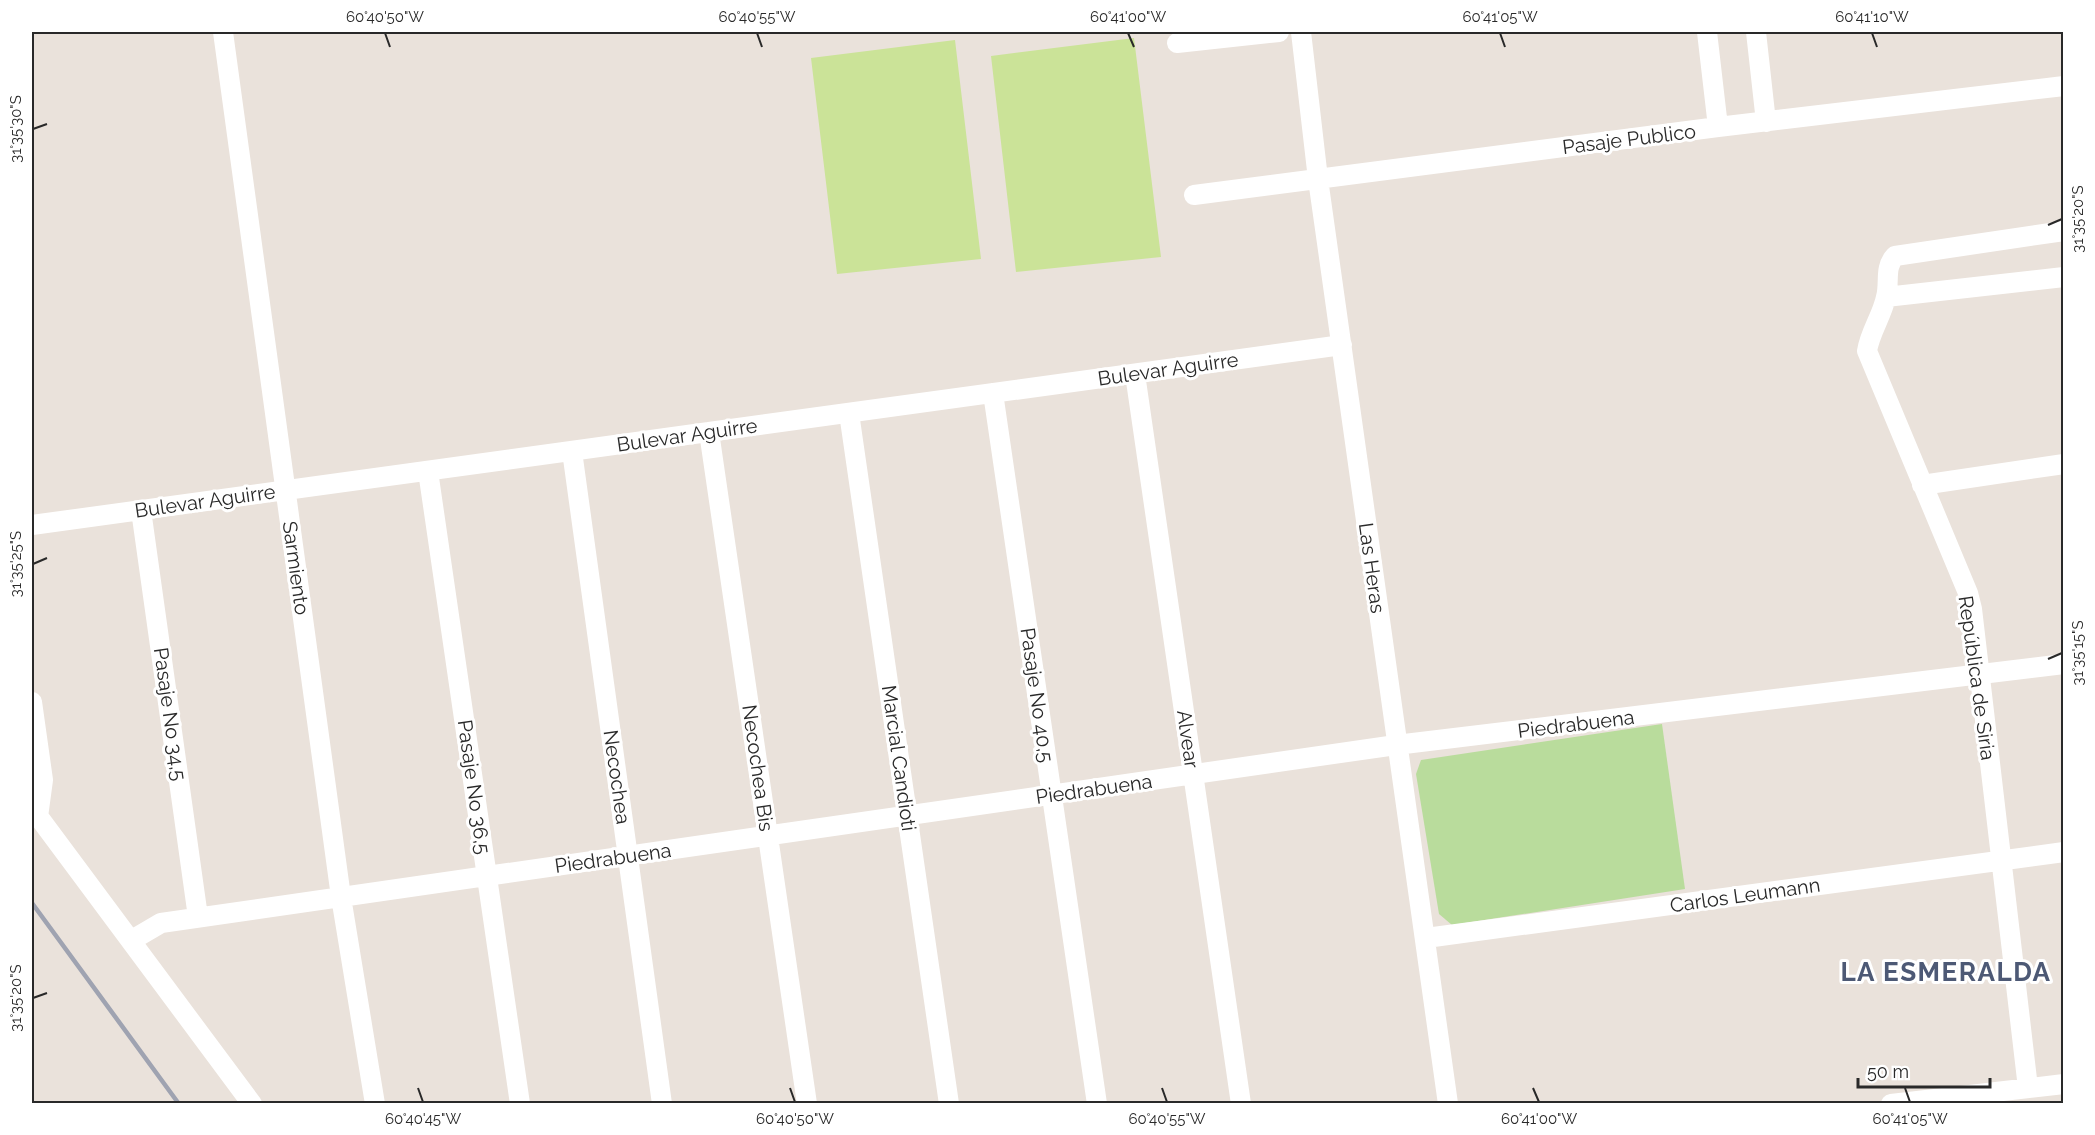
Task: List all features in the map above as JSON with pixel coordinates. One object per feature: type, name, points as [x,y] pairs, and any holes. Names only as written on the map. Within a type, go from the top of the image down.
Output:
[{"type":"street","name":"Sarmiento","points":[[223,32],[341,897],[375,1104]]},
{"type":"street","points":[[1177,43],[1279,32]]},
{"type":"street","name":"Las Heras","points":[[1300,32],[1396,746],[1449,1104]]},
{"type":"street","points":[[1707,32],[1718,127]]},
{"type":"street","points":[[1756,32],[1766,122]]},
{"type":"street","name":"Pasaje Publico","points":[[1194,195],[1718,127],[2064,86]]},
{"type":"street","name":"República de Siria","points":[[2028,1088],[1980,675],[1968,593],[1867,351],[1869,338],[1886,297],[1889,263],[1895,256],[2064,231]]},
{"type":"street","points":[[1886,297],[2064,277]]},
{"type":"street","name":"Bulevar Aguirre","points":[[32,525],[1342,345]]},
{"type":"street","name":"Alvear","points":[[1135,374],[1241,1104]]},
{"type":"street","name":"Pasaje No 40,5","points":[[993,393],[1097,1104]]},
{"type":"street","name":"Marcial Candioti","points":[[849,413],[949,1104]]},
{"type":"street","name":"Necochea Bis","points":[[709,432],[807,1104]]},
{"type":"street","name":"Necochea","points":[[572,451],[662,1104]]},
{"type":"street","points":[[1922,485],[2064,464]]},
{"type":"street","name":"Pasaje No 36,5","points":[[428,471],[520,1104]]},
{"type":"street","name":"Pasaje No 34,5","points":[[141,510],[198,917]]},
{"type":"street","name":"Piedrabuena","points":[[132,940],[161,923],[198,917],[1052,795],[1396,746],[2064,664]]},
{"type":"street","points":[[32,702],[43,780],[35,813],[132,940],[252,1104]]},
{"type":"street","name":"Carlos Leumann","points":[[1426,938],[2064,852]]},
{"type":"street","points":[[1891,1104],[2064,1084]]},
{"type":"green space","points":[[1134,38],[1161,257],[1016,272],[991,56]]},
{"type":"green space","points":[[955,40],[981,259],[837,274],[811,58]]},
{"type":"green space","points":[[1662,724],[1685,889],[1452,925],[1439,914],[1416,774],[1421,760]]},
{"type":"railway","points":[[32,903],[179,1104]]},
{"type":"district","name":"LA ESMERALDA","points":[[1946,972]]}]
